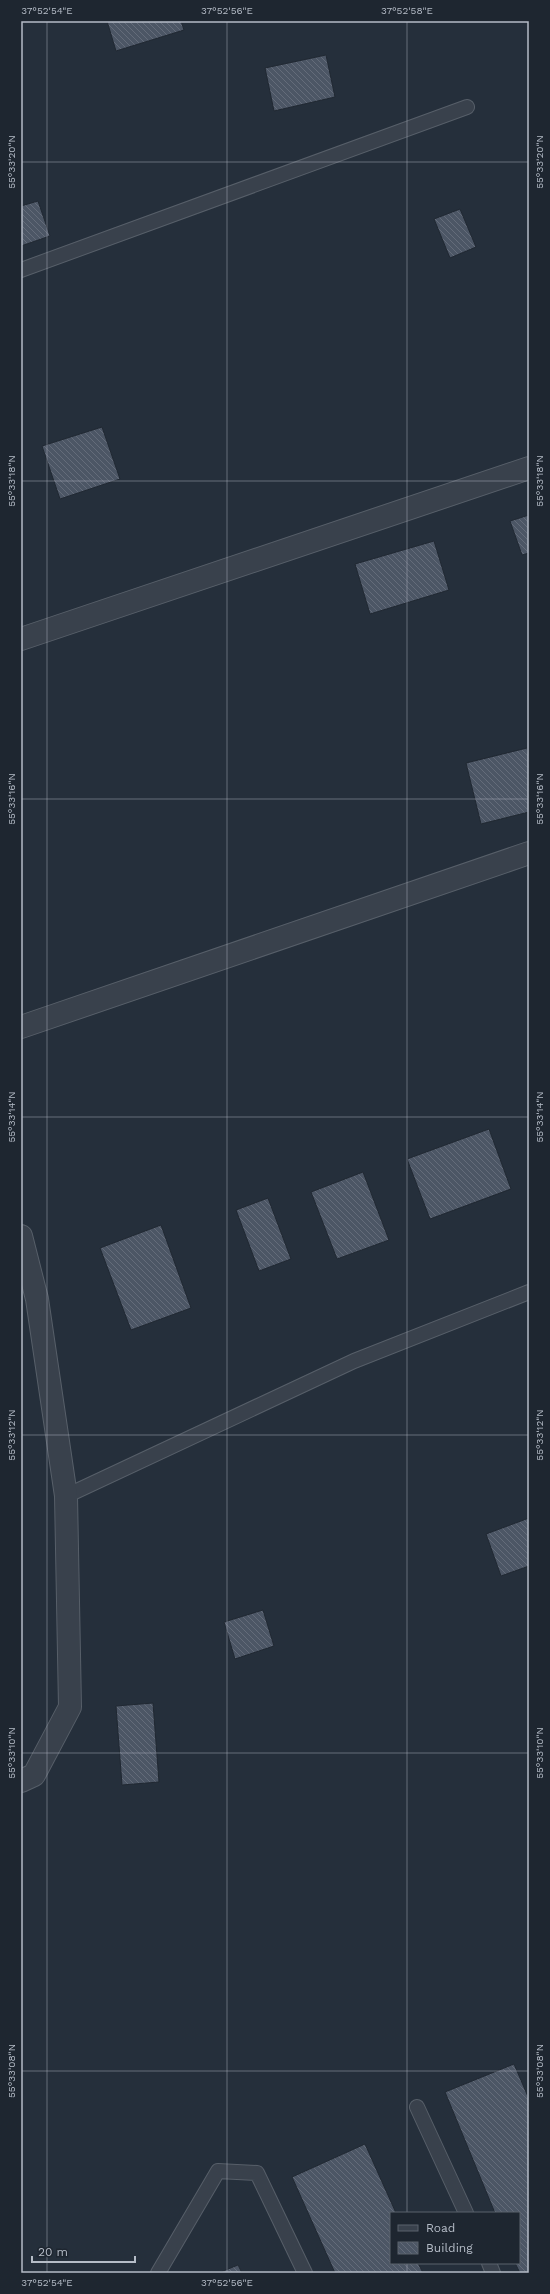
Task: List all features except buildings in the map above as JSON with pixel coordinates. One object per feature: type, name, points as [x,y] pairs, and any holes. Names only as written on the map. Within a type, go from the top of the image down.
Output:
[{"type":"street","points":[[21,639],[529,468]]},
{"type":"street","points":[[21,1027],[529,853]]},
{"type":"street","points":[[21,1236],[37,1299],[66,1496],[70,1707],[34,1775],[21,1781]]},
{"type":"lane","points":[[21,270],[467,107]]},
{"type":"lane","points":[[66,1496],[354,1361],[529,1292]]},
{"type":"lane","points":[[416,2107],[466,2212]]},
{"type":"lane","points":[[158,2273],[218,2171],[257,2173],[305,2273]]},
{"type":"lane","points":[[490,2264],[494,2273]]}]
